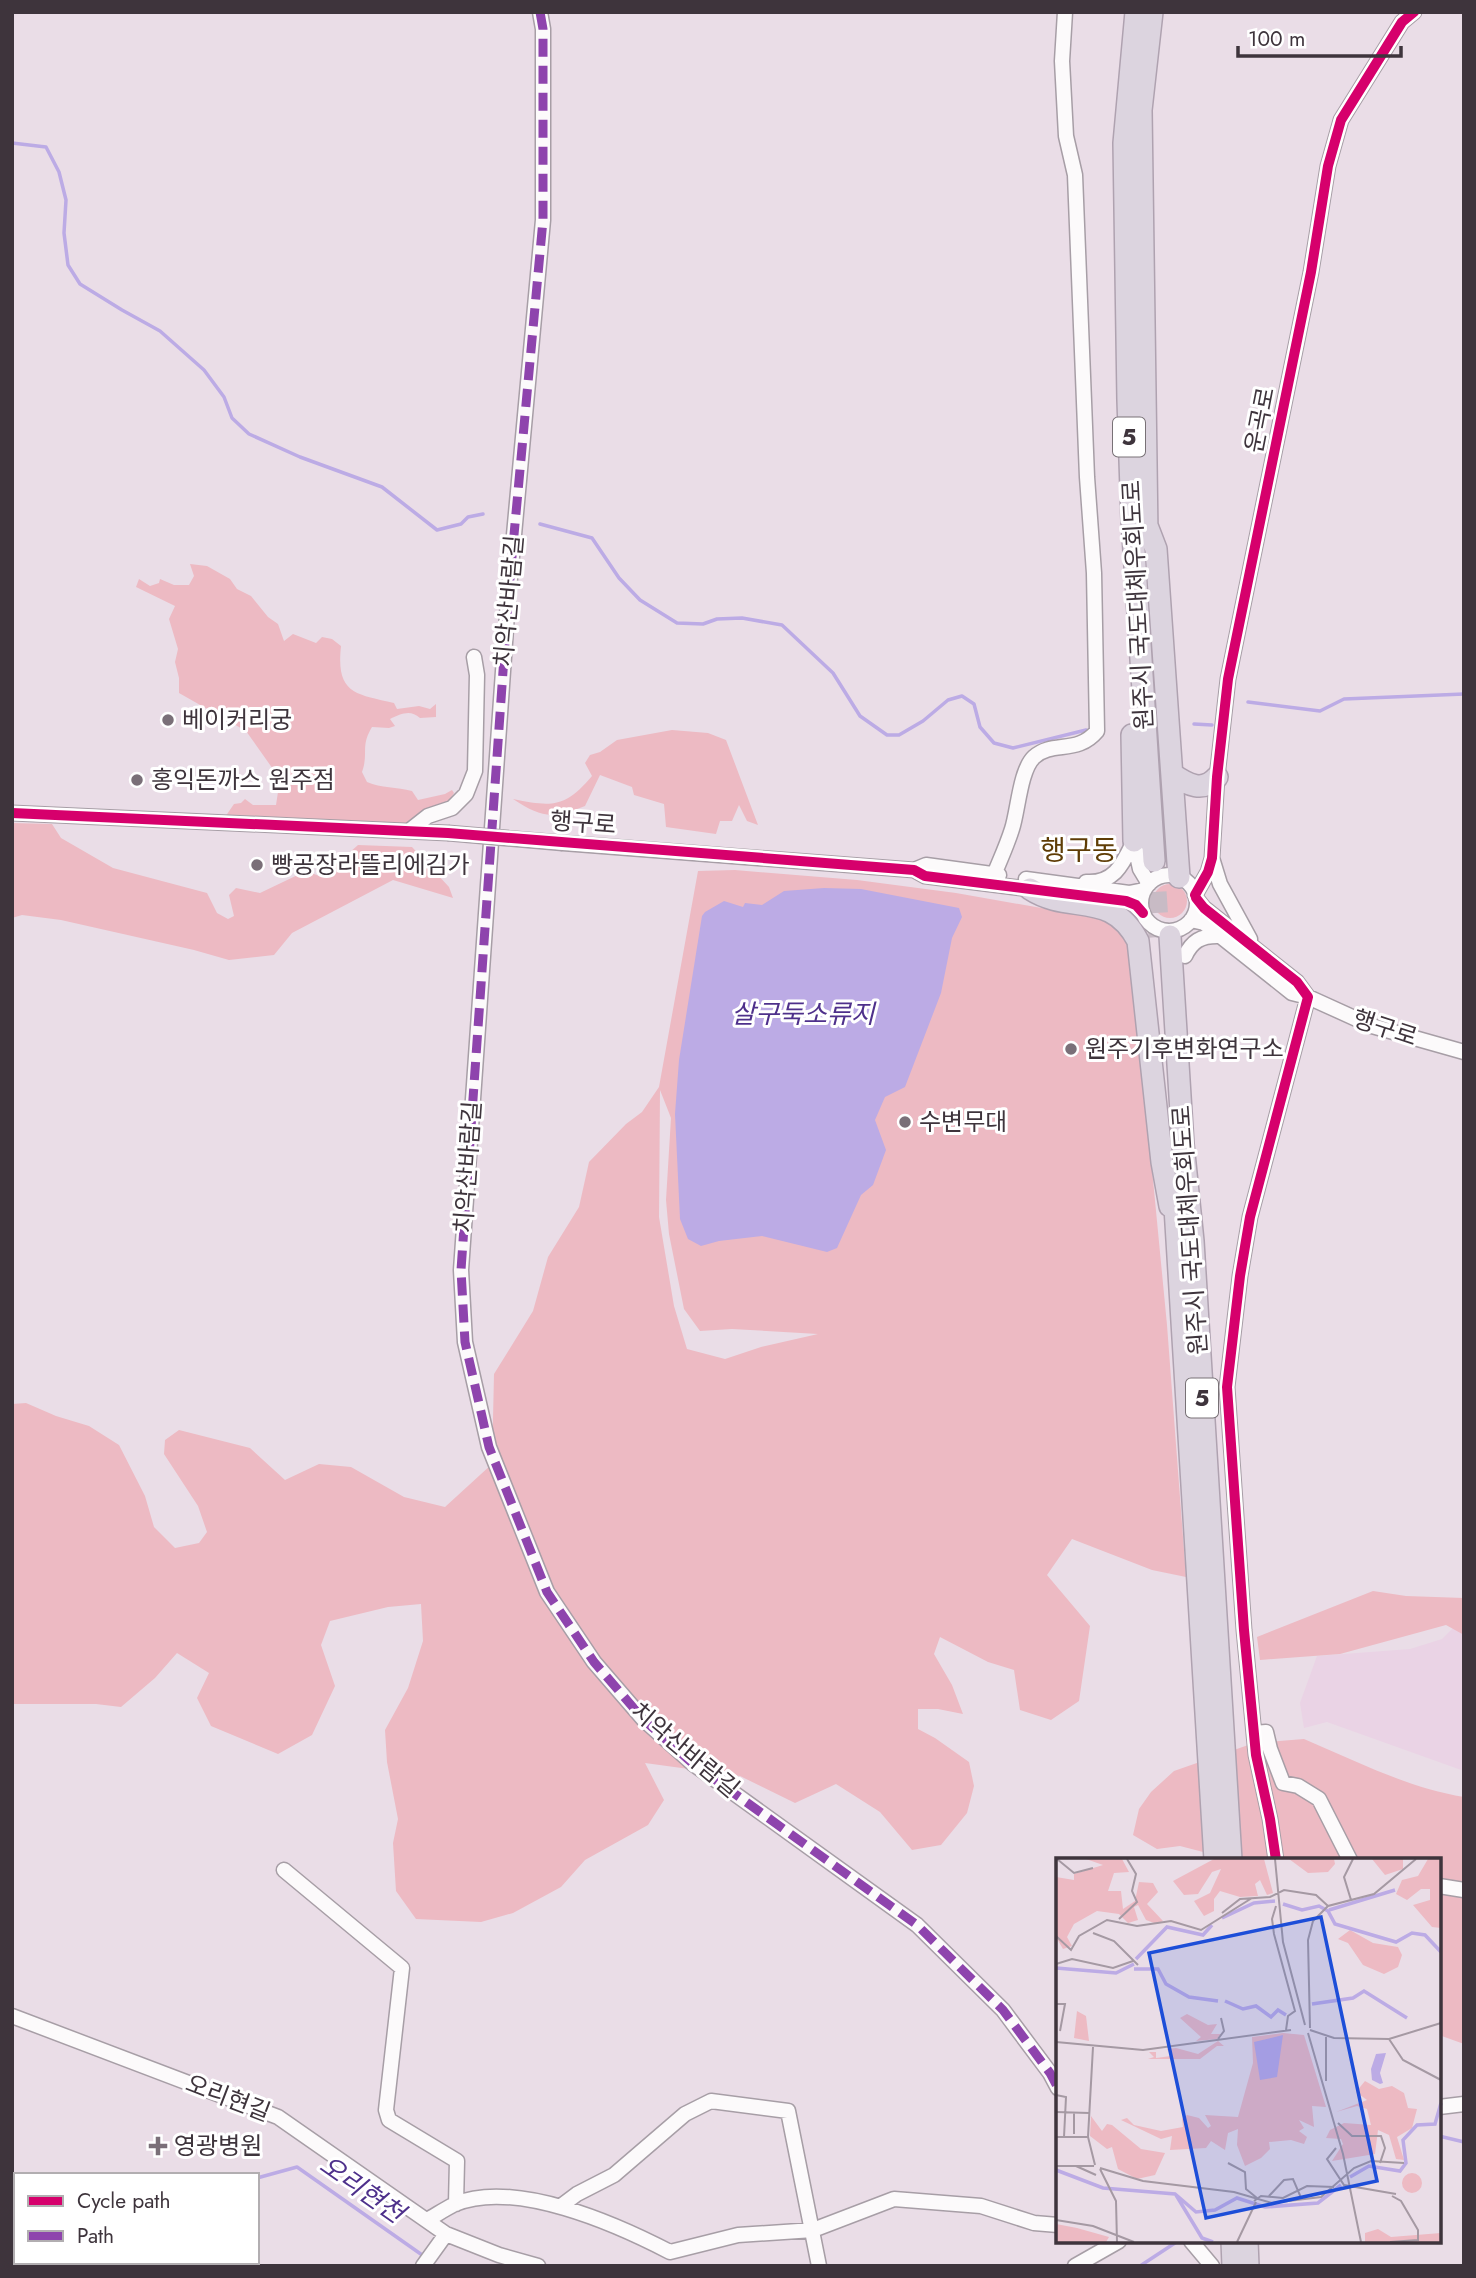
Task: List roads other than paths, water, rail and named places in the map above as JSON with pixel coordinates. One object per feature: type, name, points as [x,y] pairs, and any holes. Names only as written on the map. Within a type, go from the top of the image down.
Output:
[{"type":"highway","name":"원주시 국도대체우회도로","points":[[1136,12],[1124,143],[1139,522]]},
{"type":"highway","name":"5","points":[[1152,12],[1141,110],[1139,522],[1172,870]]},
{"type":"highway","points":[[1139,522],[1156,549],[1172,774],[1172,870]]},
{"type":"highway","points":[[1134,841],[1125,549],[1139,522]]},
{"type":"highway","points":[[1172,774],[1185,783],[1204,787],[1217,777]]},
{"type":"highway","points":[[1031,884],[1042,897],[1112,911],[1130,926],[1168,932]]},
{"type":"highway","points":[[1144,916],[1168,932]]},
{"type":"highway","name":"원주시 국도대체우회도로","points":[[1168,932],[1214,1858]]},
{"type":"highway","points":[[1185,956],[1197,1156],[1185,1241]]},
{"type":"highway","name":"원주시 국도대체우회도로","points":[[1185,1241],[1231,1858]]},
{"type":"highway","points":[[1232,2243],[1233,2266]]},
{"type":"highway","points":[[1247,2243],[1248,2266]]},
{"type":"street","name":"치악산바람길","points":[[540,12],[543,29],[543,220],[508,600],[461,1270],[466,1342],[489,1447],[547,1592],[594,1662],[644,1720],[692,1763],[917,1926],[1003,2010],[1056,2084]]},
{"type":"street","points":[[994,875],[1012,829],[1026,773],[1034,757],[1050,749],[1088,741],[1097,731],[1094,573],[1087,477],[1076,175],[1066,136],[1062,61],[1065,12]]},
{"type":"street","name":"운곡로","points":[[1212,858],[1217,777],[1228,679],[1311,272],[1328,166],[1340,120],[1402,22],[1414,12]]},
{"type":"street","points":[[410,831],[429,816],[452,808],[466,794],[475,771],[477,675],[474,657]]},
{"type":"street","name":"행구로","points":[[12,813],[448,833],[914,870],[925,876],[1129,893],[1147,887]]},
{"type":"street","points":[[1031,884],[1044,877],[1099,882],[1107,879],[1122,865],[1134,841]]},
{"type":"street","points":[[1134,841],[1147,887]]},
{"type":"street","points":[[1172,870],[1193,879],[1212,858]]},
{"type":"street","points":[[1185,956],[1168,932],[1196,906],[1196,897],[1212,858]]},
{"type":"street","points":[[1212,858],[1220,884],[1254,947]]},
{"type":"street","name":"행구로","points":[[914,870],[926,865],[994,875],[1126,901],[1136,905],[1157,928],[1172,930],[1168,932]]},
{"type":"street","points":[[1144,916],[1141,900],[1147,887],[1172,870]]},
{"type":"street","points":[[1172,870],[1204,908],[1297,982],[1308,997],[1250,1217],[1227,1387],[1244,1630],[1256,1755],[1276,1858]]},
{"type":"street","name":"행구로","points":[[1168,932],[1204,923],[1292,993],[1308,997],[1358,1022],[1464,1052]]},
{"type":"street","points":[[1185,956],[1189,946],[1200,938],[1217,936]]},
{"type":"street","points":[[1254,1733],[1266,1732],[1283,1783],[1298,1786],[1319,1799],[1349,1858]]},
{"type":"street","points":[[284,1870],[402,1968],[386,2110],[389,2120],[457,2161],[456,2204]]},
{"type":"street","points":[[1441,1886],[1464,1890]]},
{"type":"street","name":"오리현길","points":[[12,2016],[278,2116],[446,2234],[499,2255],[538,2266]]},
{"type":"street","points":[[561,2206],[577,2194],[614,2175],[685,2114],[711,2101],[788,2111],[820,2266]]},
{"type":"street","points":[[1441,2106],[1464,2104]]},
{"type":"street","points":[[427,2220],[456,2204],[495,2196],[561,2206],[635,2234],[670,2252],[738,2235],[813,2230],[894,2199],[981,2206],[1034,2223],[1056,2225]]},
{"type":"street","points":[[423,2266],[446,2234]]},
{"type":"street","points":[[1075,2266],[1110,2243]]},
{"type":"street","points":[[1194,2245],[1212,2266]]},
{"type":"water","name":"살구둑소류지","points":[[861,889],[959,908],[962,917],[952,938],[941,993],[905,1087],[885,1097],[875,1120],[886,1150],[873,1185],[861,1195],[837,1248],[827,1252],[762,1236],[701,1246],[688,1239],[680,1219],[675,1114],[679,1060],[702,916],[724,901],[743,907],[745,903],[762,905],[784,891]]},
{"type":"waterway","points":[[12,143],[46,147],[59,172],[66,200],[64,233],[68,265],[80,284],[160,331],[204,370],[224,397],[232,418],[249,434],[300,457],[382,487],[437,530],[461,524],[468,517],[483,514]]},
{"type":"waterway","points":[[540,524],[592,538],[619,578],[640,600],[677,623],[703,624],[717,619],[742,618],[782,625],[833,673],[860,716],[887,735],[899,735],[923,721],[948,700],[962,696],[974,704],[980,727],[994,743],[1013,748],[1086,730]]},
{"type":"waterway","points":[[1248,702],[1320,711],[1344,699],[1464,694]]},
{"type":"waterway","points":[[1194,724],[1212,725]]},
{"type":"waterway","name":"오리현천","points":[[1441,2136],[1464,2142]]},
{"type":"waterway","name":"오리현천","points":[[259,2177],[297,2167],[425,2257]]},
{"type":"waterway","name":"오리현천","points":[[1140,2266],[1175,2243]]},
{"type":"tunnel","points":[[1154,861],[1159,937]]},
{"type":"place","name":"베이커리궁","points":[[168,720]]},
{"type":"place","name":"홍익돈까스 원주점","points":[[137,780]]},
{"type":"place","name":"빵공장라뜰리에김가","points":[[257,865]]},
{"type":"place","name":"원주기후변화연구소","points":[[1071,1049]]},
{"type":"place","name":"수변무대","points":[[905,1122]]},
{"type":"place","name":"영광병원","points":[[158,2146]]},
{"type":"district","name":"행구동","points":[[1079,850]]}]
